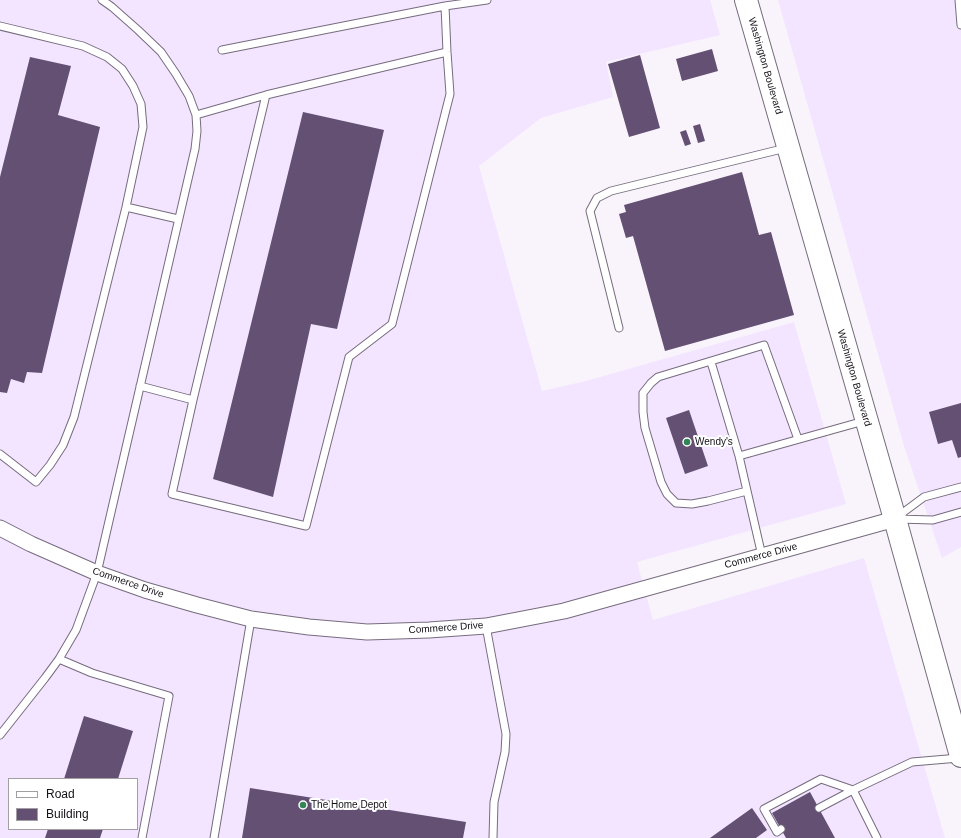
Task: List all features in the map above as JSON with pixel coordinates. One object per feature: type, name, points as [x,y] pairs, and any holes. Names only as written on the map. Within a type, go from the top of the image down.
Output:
[{"type":"main road","name":"Washington Boulevard","points":[[746,0],[895,519],[961,757]]},
{"type":"street","name":"Commerce Drive","points":[[0,528],[31,544],[97,573],[145,590],[197,605],[251,619],[309,627],[367,632],[486,626],[564,610],[895,519]]},
{"type":"lane","points":[[0,735],[59,659],[76,630],[97,573],[195,149],[197,131],[196,115],[189,96],[176,74],[161,52],[112,7],[102,0]]},
{"type":"lane","points":[[222,50],[445,6],[487,0]]},
{"type":"lane","points":[[959,0],[961,25]]},
{"type":"lane","points":[[266,96],[172,494],[306,526],[349,357],[392,324],[450,94],[445,6]]},
{"type":"lane","points":[[0,26],[83,46],[107,57],[122,69],[133,86],[141,104],[143,127],[126,207],[74,417],[63,445],[50,465],[36,482],[0,454]]},
{"type":"lane","points":[[196,115],[266,96],[447,52]]},
{"type":"lane","points":[[619,328],[590,211],[597,198],[611,191],[788,147]]},
{"type":"lane","points":[[126,207],[178,220]]},
{"type":"lane","points":[[747,491],[692,504],[676,503],[667,494],[661,482],[645,428],[643,393],[651,383],[658,377],[764,345],[798,439]]},
{"type":"lane","points":[[711,362],[739,456],[762,556]]},
{"type":"lane","points":[[140,386],[193,400]]},
{"type":"lane","points":[[739,456],[866,420]]},
{"type":"lane","points":[[895,519],[924,497],[961,487]]},
{"type":"lane","points":[[895,519],[933,520],[961,512]]},
{"type":"lane","points":[[214,838],[251,619]]},
{"type":"lane","points":[[486,626],[506,734],[506,752],[494,802],[493,838]]},
{"type":"lane","points":[[59,659],[92,673],[169,696],[142,838]]},
{"type":"lane","points":[[819,808],[912,762],[961,757]]},
{"type":"lane","points":[[781,829],[777,832],[764,809],[821,779],[853,790],[877,838]]},
{"type":"shaded area","points":[[0,0],[710,0],[720,35],[606,62],[613,97],[541,118],[479,166],[542,391],[586,381],[794,322],[846,504],[637,562],[653,620],[864,558],[945,838],[0,838]]},
{"type":"shaded area","points":[[778,0],[961,0],[961,547],[942,558],[904,446]]},
{"type":"building","points":[[712,49],[718,71],[682,81],[676,59]]},
{"type":"building","points":[[640,55],[660,128],[629,137],[608,64]]},
{"type":"building","points":[[30,57],[71,66],[58,115],[100,127],[42,373],[27,372],[24,383],[11,379],[7,393],[0,392],[0,177]]},
{"type":"building","points":[[303,112],[384,130],[337,329],[311,324],[273,497],[213,479]]},
{"type":"building","points":[[700,124],[705,141],[698,143],[693,126]]},
{"type":"building","points":[[686,130],[691,144],[685,146],[680,132]]},
{"type":"building","points":[[742,172],[759,235],[771,232],[794,315],[665,351],[633,236],[626,238],[619,214],[626,212],[624,205]]},
{"type":"building","points":[[961,403],[961,457],[958,458],[952,440],[938,444],[929,412]]},
{"type":"building","name":"Wendy's","points":[[689,410],[708,466],[685,474],[666,418]]},
{"type":"building","points":[[84,716],[133,731],[118,778],[64,778]]},
{"type":"building","name":"The Home Depot","points":[[250,788],[466,822],[463,838],[242,838]]},
{"type":"building","points":[[810,792],[835,838],[786,838],[772,813]]},
{"type":"building","points":[[752,808],[767,830],[756,838],[710,838]]},
{"type":"building","points":[[48,830],[103,830],[100,838],[45,838]]},
{"type":"place","name":"Wendy's","points":[[687,442]]},
{"type":"place","name":"The Home Depot","points":[[303,805]]}]
